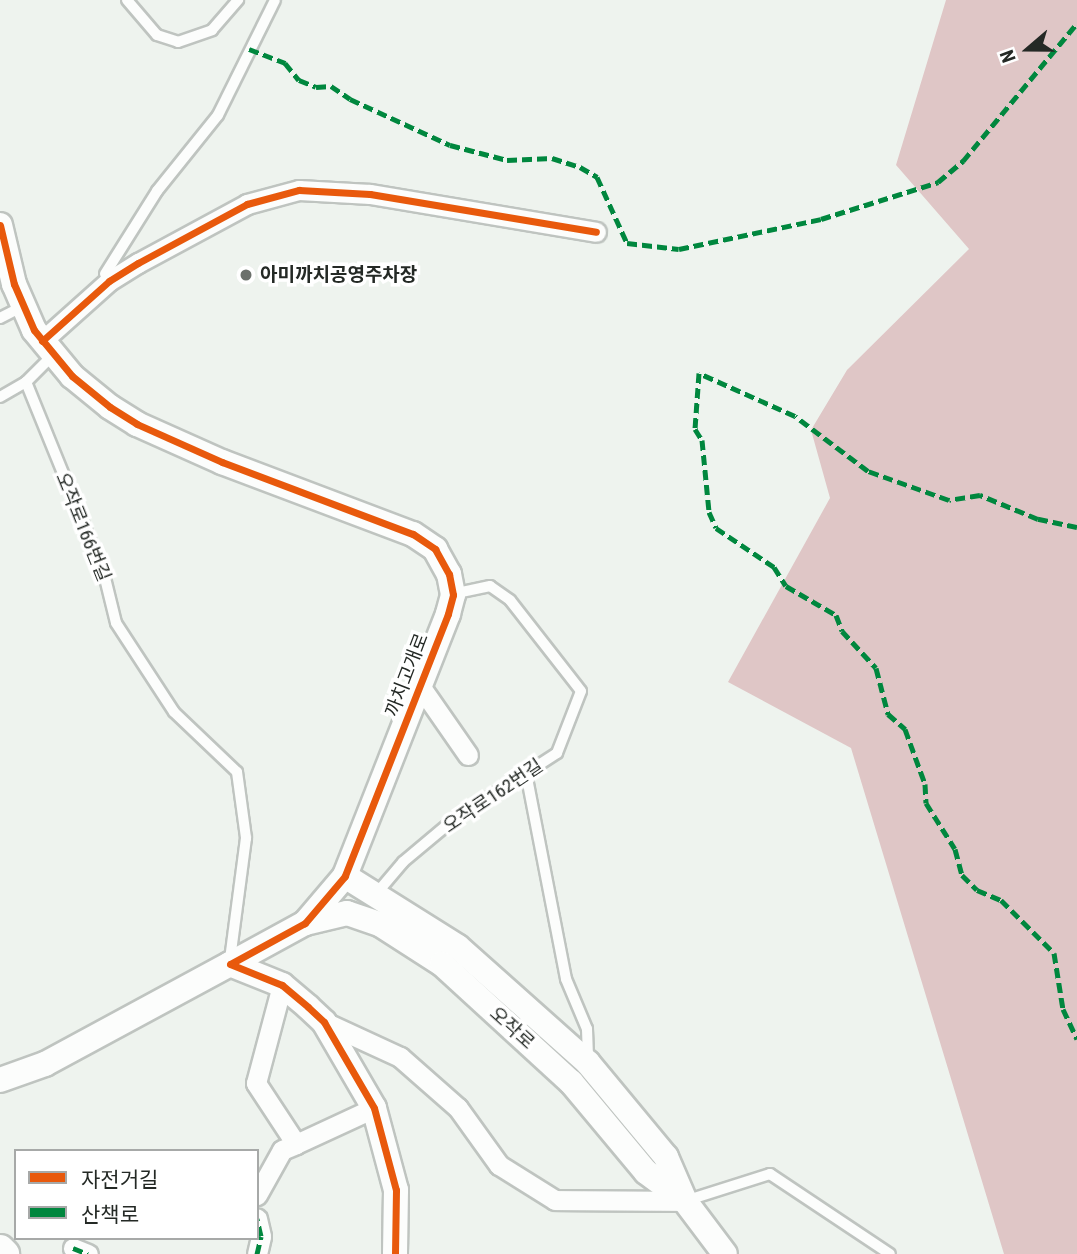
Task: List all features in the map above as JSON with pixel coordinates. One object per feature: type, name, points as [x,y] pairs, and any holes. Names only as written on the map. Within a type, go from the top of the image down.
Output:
[{"type":"main road","points":[[0,1250],[4,1254]]},
{"type":"street","points":[[48,349],[109,281],[247,204],[299,190],[370,194],[597,238]]},
{"type":"street","points":[[0,225],[9,298],[48,349],[110,407],[137,424],[222,462],[414,534],[435,549],[444,563],[453,594]]},
{"type":"street","name":"까치고개로","points":[[230,964],[305,923],[345,876],[453,594]]},
{"type":"street","points":[[420,685],[468,755]]},
{"type":"street","name":"오작로","points":[[345,876],[458,947],[588,1063],[666,1157],[685,1201],[725,1254]]},
{"type":"street","name":"오작로","points":[[305,923],[347,913],[382,925],[442,964],[570,1082],[646,1172],[685,1201]]},
{"type":"street","points":[[0,1080],[45,1064],[230,964],[282,985],[324,1022],[400,1057],[458,1108],[499,1165],[555,1200],[685,1201]]},
{"type":"street","points":[[282,985],[256,1083],[296,1144]]},
{"type":"street","points":[[324,1022],[374,1108],[396,1190],[396,1254]]},
{"type":"street","points":[[259,1191],[282,1150],[374,1108]]},
{"type":"street","points":[[257,1254],[261,1236],[259,1227]]},
{"type":"lane","points":[[127,0],[156,35],[178,42],[212,30],[238,0]]},
{"type":"lane","points":[[105,274],[157,191],[218,115],[275,0]]},
{"type":"lane","points":[[0,397],[26,382],[48,349]]},
{"type":"lane","name":"오작로166번길","points":[[26,382],[104,574],[116,623],[174,712],[237,772],[246,838],[230,964]]},
{"type":"lane","name":"오작로162번길","points":[[375,894],[403,862],[452,821],[558,753],[580,691],[510,600],[490,586],[453,594]]},
{"type":"lane","points":[[526,774],[566,979],[587,1029],[588,1063]]},
{"type":"lane","points":[[685,1201],[770,1174],[890,1254]]},
{"type":"shaded area","points":[[946,0],[1077,0],[1077,1254],[1004,1254],[851,748],[728,682],[830,498],[811,430],[847,370],[969,249],[896,165]]},
{"type":"marked path","points":[[249,49],[285,63],[299,80],[316,87],[331,86],[350,99],[450,145],[507,160],[552,158],[580,167],[597,177],[627,243],[679,249],[821,219],[938,182],[963,161],[1077,23]]},
{"type":"marked path","points":[[1077,527],[1038,519],[980,495],[949,500],[868,471],[795,416],[699,373],[695,429],[702,440],[709,512],[716,528],[774,567],[786,586],[836,615],[842,631],[876,668],[888,714],[905,729],[925,784],[926,803],[955,849],[962,875],[977,890],[1001,900],[1054,953],[1063,1009],[1077,1039]]},
{"type":"marked path","points":[[257,1254],[261,1236],[259,1227]]},
{"type":"marked path","points":[[73,1248],[88,1254]]},
{"type":"cycle path","points":[[42,341],[109,281],[138,263],[247,204],[299,190],[370,194],[596,232]]},
{"type":"cycle path","points":[[0,225],[14,284],[34,330],[72,376],[110,407],[137,424],[222,462],[413,534],[435,549],[449,574],[453,595],[448,614],[345,876],[305,923],[230,964],[282,985],[324,1022],[374,1108],[396,1190],[395,1254]]},
{"type":"place","name":"아미까치공영주차장","points":[[246,275]]}]
